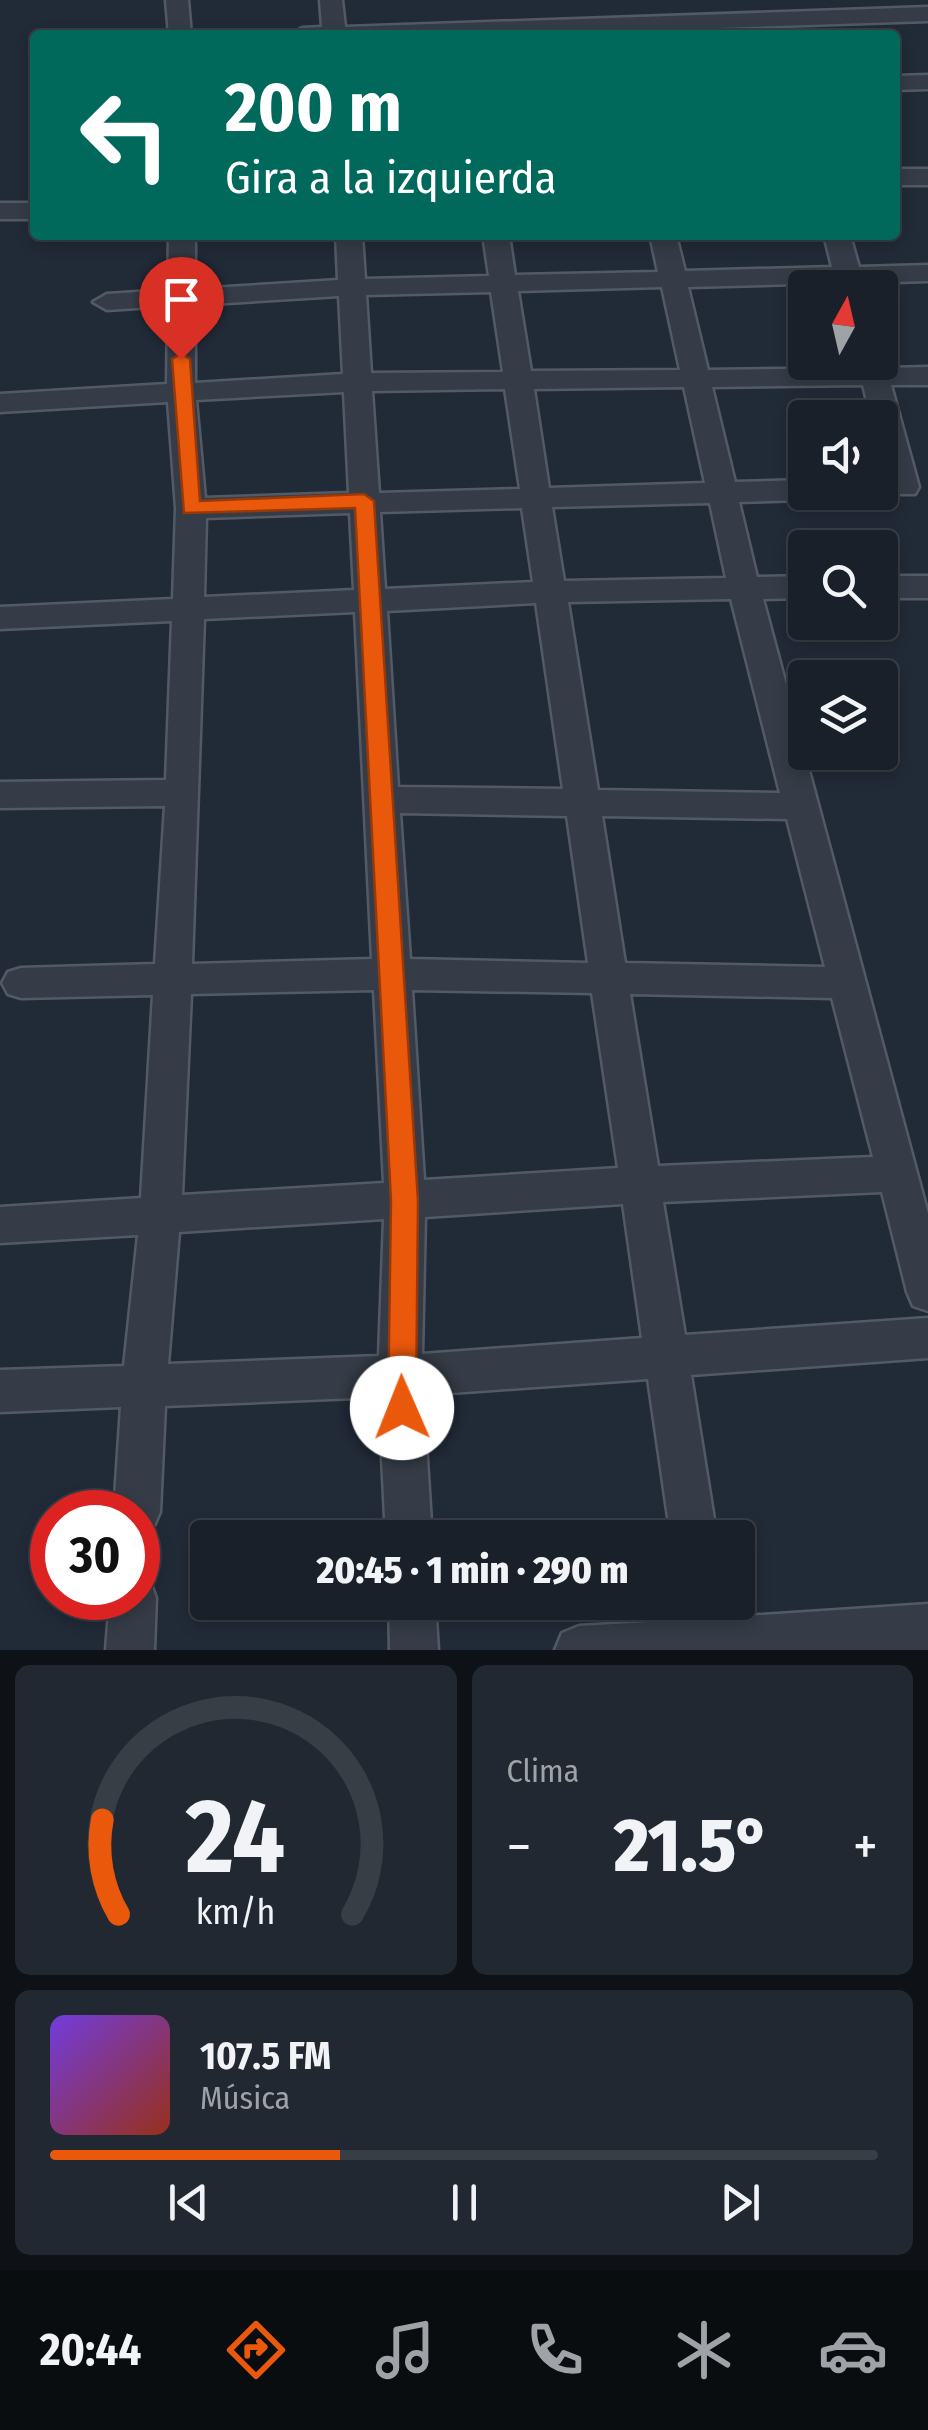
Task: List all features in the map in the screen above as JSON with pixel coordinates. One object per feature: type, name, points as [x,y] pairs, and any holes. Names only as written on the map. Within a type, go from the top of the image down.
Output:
[{"type":"street","points":[[177,0],[180,30]]},
{"type":"street","points":[[331,0],[334,30]]},
{"type":"street","points":[[466,0],[470,30]]},
{"type":"street","points":[[608,0],[615,30],[779,18],[925,14]]},
{"type":"street","points":[[900,83],[928,82]]},
{"type":"street","points":[[900,177],[928,177]]},
{"type":"street","points":[[0,211],[30,211]]},
{"type":"street","points":[[138,1490],[160,1218],[184,794],[191,508],[181,390],[182,240]]},
{"type":"street","points":[[349,240],[404,1201],[400,1376],[407,1520]]},
{"type":"street","points":[[497,240],[691,1520]]},
{"type":"street","points":[[664,240],[744,587],[928,1292]]},
{"type":"street","points":[[838,240],[846,270]]},
{"type":"street","points":[[898,277],[928,274]]},
{"type":"street","points":[[106,302],[503,282],[788,280]]},
{"type":"street","points":[[0,403],[358,382],[788,372]]},
{"type":"street","points":[[898,372],[928,376]]},
{"type":"street","points":[[876,380],[904,487]]},
{"type":"street","points":[[191,508],[788,491]]},
{"type":"street","points":[[0,618],[550,592],[788,587]]},
{"type":"street","points":[[898,587],[928,587]]},
{"type":"street","points":[[0,795],[184,794]]},
{"type":"street","points":[[381,800],[802,806]]},
{"type":"street","points":[[21,984],[392,974],[846,983]]},
{"type":"street","points":[[0,1225],[640,1185],[898,1174]]},
{"type":"street","points":[[0,1392],[400,1376],[928,1338]]},
{"type":"street","points":[[130,1650],[132,1620]]},
{"type":"street","points":[[413,1620],[414,1650]]},
{"type":"street","points":[[579,1650],[709,1631],[928,1628]]},
{"type":"route","points":[[181,359],[191,508],[364,501],[404,1201],[402,1408]]}]
